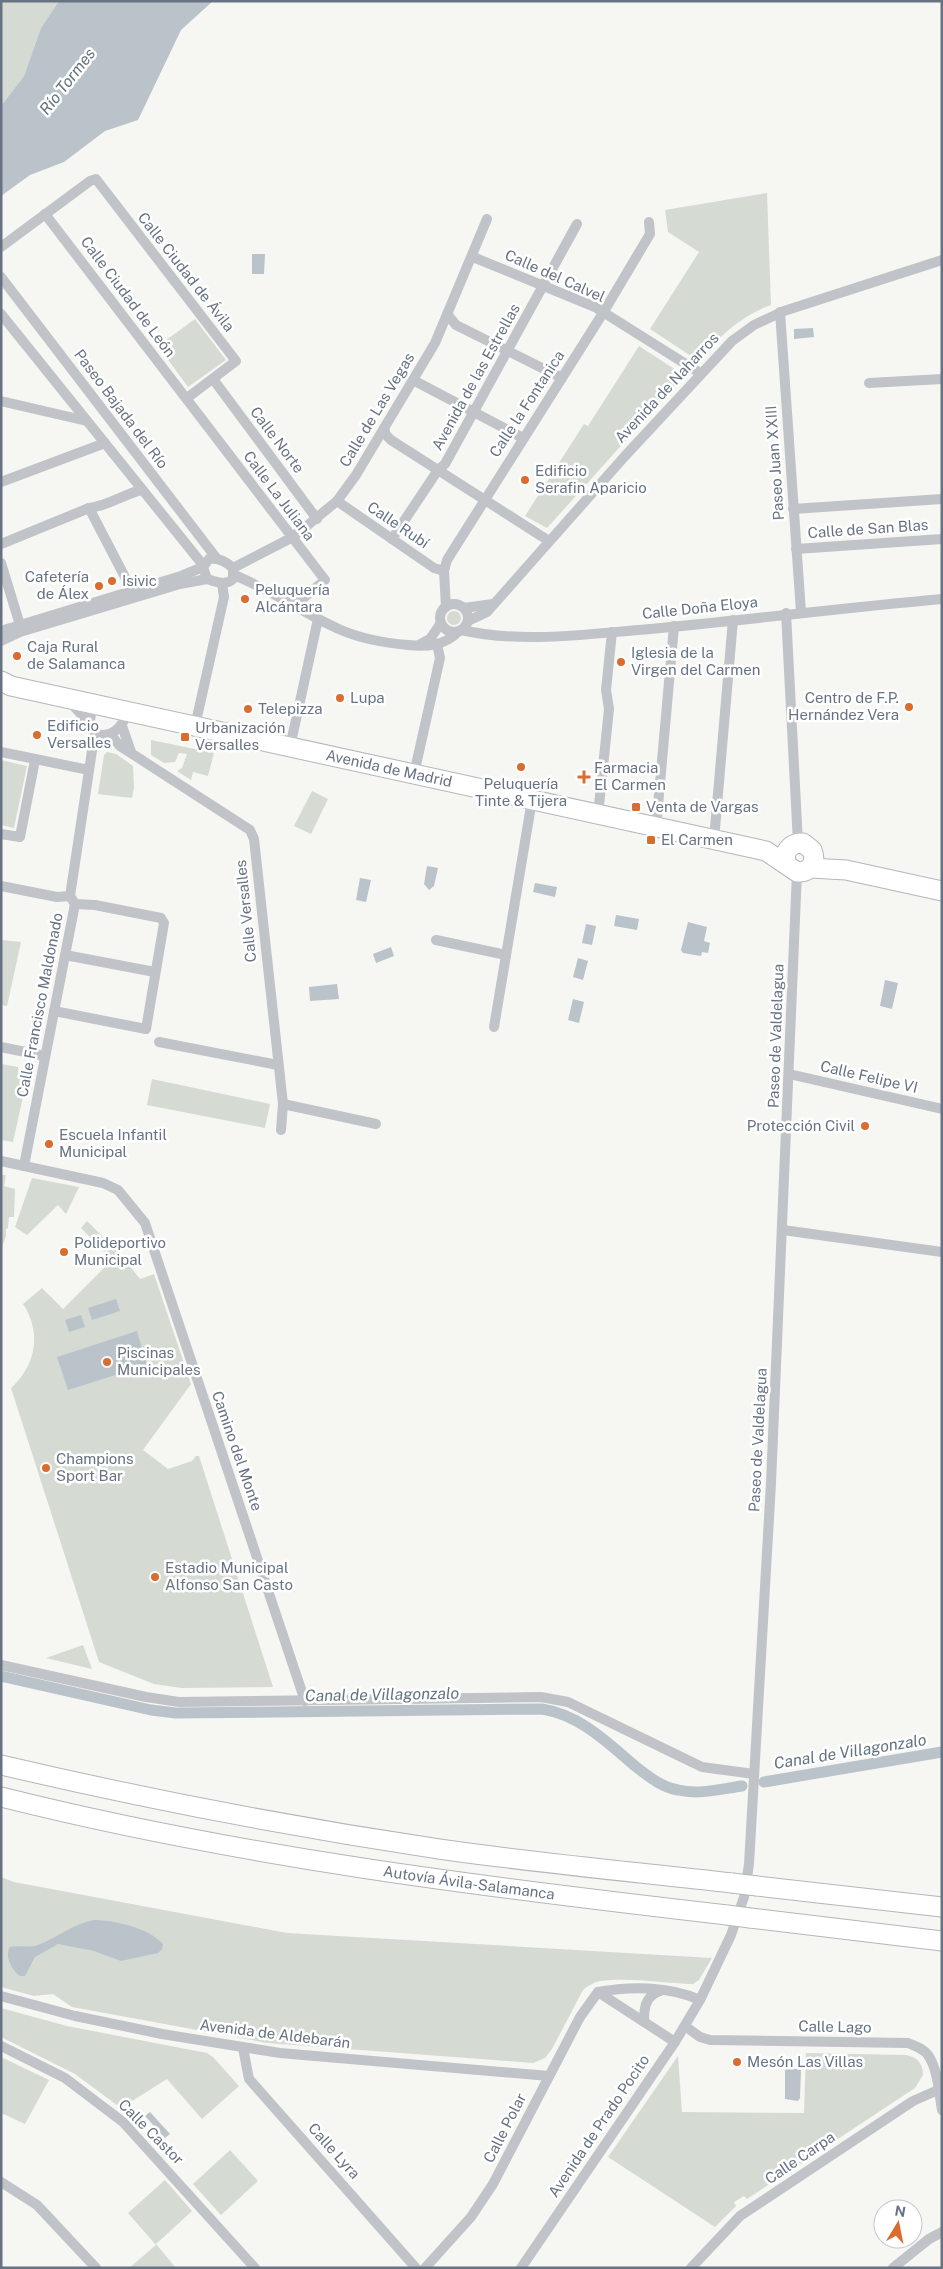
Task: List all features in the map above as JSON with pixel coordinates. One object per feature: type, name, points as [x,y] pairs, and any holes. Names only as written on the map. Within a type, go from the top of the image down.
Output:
[{"type":"highway","name":"Avenida de Madrid","points":[[4,681],[95,704],[125,718],[195,726],[799,858]]},
{"type":"highway","points":[[799,858],[942,891]]},
{"type":"highway","name":"Autovía Ávila-Salamanca","points":[[1,1764],[102,1788],[286,1824],[441,1849],[942,1907]]},
{"type":"highway","name":"Autovía Ávila-Salamanca","points":[[1,1797],[96,1821],[278,1855],[438,1880],[942,1941]]},
{"type":"street","name":"Calle Ciudad de Ávila","points":[[45,214],[90,181],[96,179],[236,361],[213,379]]},
{"type":"street","points":[[1,247],[45,214]]},
{"type":"street","name":"Calle Ciudad de León","points":[[45,214],[187,398]]},
{"type":"street","name":"Calle de Las Vegas","points":[[234,571],[291,538],[317,519],[336,501],[356,475],[434,343],[473,257],[487,219]]},
{"type":"street","name":"Calle la Fontanica","points":[[446,606],[444,571],[447,560],[603,313],[650,234],[649,222]]},
{"type":"street","name":"Avenida de las Estrellas","points":[[392,539],[438,470],[445,464],[577,224]]},
{"type":"street","name":"Calle del Calvel","points":[[473,257],[594,307],[700,372]]},
{"type":"street","name":"Avenida de Naharros","points":[[468,622],[482,616],[700,372],[732,341],[754,325],[780,312],[942,260]]},
{"type":"street","name":"Paseo Bajada del Río","points":[[1,277],[217,559]]},
{"type":"street","name":"Paseo Juan XXIII","points":[[780,312],[801,612]]},
{"type":"street","points":[[1,314],[203,566],[207,579]]},
{"type":"street","points":[[447,314],[456,325],[562,378]]},
{"type":"street","points":[[187,398],[213,379]]},
{"type":"street","name":"Calle Norte","points":[[213,379],[317,519]]},
{"type":"street","points":[[869,383],[942,379]]},
{"type":"street","points":[[413,380],[524,438]]},
{"type":"street","name":"Calle La Juliana","points":[[187,398],[291,538],[325,580],[295,605]]},
{"type":"street","points":[[1,401],[87,421]]},
{"type":"street","points":[[384,428],[386,435],[391,440],[549,541]]},
{"type":"street","points":[[1,482],[105,443]]},
{"type":"street","points":[[1,544],[89,508],[97,507],[130,492],[142,490]]},
{"type":"street","points":[[793,509],[942,499]]},
{"type":"street","name":"Calle Rubí","points":[[336,501],[434,568],[444,571]]},
{"type":"street","points":[[89,508],[130,587],[137,590]]},
{"type":"street","name":"Calle de San Blas","points":[[796,549],[942,539]]},
{"type":"street","points":[[1,641],[20,628],[137,590],[203,566],[208,559],[227,562],[234,571],[318,619],[343,631],[390,643],[419,646],[437,644],[452,637],[468,622],[468,614],[464,608]]},
{"type":"street","points":[[1,563],[20,628]]},
{"type":"street","points":[[1,631],[20,628],[180,584],[207,579],[229,583],[234,571]]},
{"type":"street","points":[[195,726],[224,597],[222,583]]},
{"type":"street","name":"Calle Doña Eloya","points":[[460,631],[502,637],[612,632],[942,599]]},
{"type":"street","points":[[460,631],[448,631],[441,623],[440,614],[446,606],[455,604],[464,608],[493,604]]},
{"type":"street","points":[[786,614],[799,858]]},
{"type":"street","points":[[290,747],[318,619]]},
{"type":"street","points":[[714,840],[733,620]]},
{"type":"street","points":[[419,646],[430,639],[441,623]]},
{"type":"street","points":[[656,828],[674,626]]},
{"type":"street","points":[[598,814],[609,709],[606,690],[612,632]]},
{"type":"street","points":[[414,774],[440,658],[437,644]]},
{"type":"street","points":[[56,695],[92,727],[110,734],[116,732],[125,718]]},
{"type":"street","name":"Calle Francisco Maldonado","points":[[24,1166],[65,955],[89,770],[95,704]]},
{"type":"street","points":[[125,718],[131,752]]},
{"type":"street","name":"Calle Versalles","points":[[110,734],[120,746],[250,830],[254,839],[283,1104],[281,1130]]},
{"type":"street","points":[[1,752],[89,770]]},
{"type":"street","points":[[1,834],[20,837],[35,760]]},
{"type":"street","points":[[494,1027],[532,800]]},
{"type":"street","name":"Paseo de Valdelagua","points":[[700,2000],[728,1942],[744,1897],[749,1864],[783,1230],[799,858]]},
{"type":"street","points":[[1,886],[161,918],[164,923],[146,1029],[54,1010]]},
{"type":"street","points":[[436,940],[506,955]]},
{"type":"street","points":[[65,955],[155,972]]},
{"type":"street","points":[[159,1042],[278,1065]]},
{"type":"street","points":[[1,1047],[45,1056]]},
{"type":"street","name":"Calle Felipe VI","points":[[789,1074],[942,1109]]},
{"type":"street","points":[[283,1104],[376,1124]]},
{"type":"street","points":[[1,1161],[24,1166]]},
{"type":"street","name":"Camino del Monte","points":[[24,1166],[103,1183],[118,1190],[145,1223],[305,1700]]},
{"type":"street","points":[[783,1230],[942,1252]]},
{"type":"street","points":[[1,1665],[146,1697],[179,1702],[541,1697],[568,1702],[702,1768],[754,1774]]},
{"type":"street","points":[[598,1992],[620,1988],[664,1990],[684,1993],[700,2000]]},
{"type":"street","points":[[644,2022],[644,2006],[647,1999],[653,1994],[664,1990]]},
{"type":"street","points":[[598,1992],[675,2042]]},
{"type":"street","name":"Calle Polar","points":[[425,2268],[471,2217],[493,2184],[580,2017],[598,1992]]},
{"type":"street","name":"Avenida de Aldebarán","points":[[1,1996],[84,2018],[284,2054],[549,2076]]},
{"type":"street","name":"Avenida de Prado Pocito","points":[[520,2268],[675,2042],[700,2000]]},
{"type":"street","name":"Calle Lago","points":[[685,2026],[710,2040],[908,2043],[919,2047],[928,2055],[942,2110]]},
{"type":"street","name":"Calle Castor","points":[[1,2046],[65,2078],[123,2122],[256,2268]]},
{"type":"street","name":"Calle Lyra","points":[[244,2048],[249,2079],[416,2268]]},
{"type":"street","name":"Calle Carpa","points":[[691,2268],[740,2216],[913,2101],[938,2090]]},
{"type":"street","points":[[1,2182],[36,2205],[96,2268]]},
{"type":"street","points":[[893,2268],[929,2239],[942,2232]]},
{"type":"shaded area","points":[[1,1],[59,1],[41,28],[24,76],[1,106]]},
{"type":"shaded area","points":[[767,193],[771,305],[740,321],[722,335],[697,360],[650,329],[699,252],[668,232],[665,210]]},
{"type":"shaded area","points":[[195,319],[226,360],[188,387],[158,346]]},
{"type":"shaded area","points":[[639,346],[682,374],[680,380],[547,528],[525,516],[584,424],[588,426]]},
{"type":"shaded area","points":[[451,611],[457,611],[461,618],[457,625],[451,625],[447,621],[447,615]]},
{"type":"shaded area","points":[[151,740],[214,753],[208,776],[193,772],[191,780],[177,771],[182,768],[187,754],[179,753],[175,762],[164,763],[151,755]]},
{"type":"shaded area","points":[[107,752],[116,754],[133,766],[134,788],[132,798],[98,794],[104,755]]},
{"type":"shaded area","points":[[1,760],[27,766],[14,828],[1,825]]},
{"type":"shaded area","points":[[312,791],[328,799],[311,834],[294,826]]},
{"type":"shaded area","points":[[1,940],[21,942],[7,1006],[1,1005]]},
{"type":"shaded area","points":[[1,1064],[18,1067],[20,1078],[27,1079],[13,1142],[1,1140]]},
{"type":"shaded area","points":[[152,1079],[270,1104],[265,1128],[147,1105]]},
{"type":"shaded area","points":[[1,1175],[6,1175],[4,1186],[15,1189],[14,1217],[9,1217],[8,1228],[6,1229],[6,1236],[1,1250]]},
{"type":"shaded area","points":[[32,1178],[79,1187],[66,1214],[58,1205],[27,1235],[15,1227]]},
{"type":"shaded area","points":[[87,1221],[120,1254],[140,1279],[154,1274],[191,1384],[143,1450],[168,1469],[192,1461],[196,1456],[199,1456],[273,1687],[182,1688],[154,1684],[99,1662],[11,1388],[26,1369],[34,1348],[33,1326],[23,1304],[42,1288],[63,1309],[112,1260],[81,1228]]},
{"type":"shaded area","points":[[83,1645],[92,1669],[46,1658]]},
{"type":"shaded area","points":[[1,1877],[14,1882],[287,1933],[712,1958],[699,1980],[693,1984],[611,1980],[591,1984],[583,1990],[552,2049],[545,2058],[533,2063],[268,2043],[72,2007],[53,1994],[34,1996],[1,1987]]},
{"type":"shaded area","points":[[1,2008],[67,2026],[207,2053],[213,2057],[239,2086],[202,2119],[167,2079],[121,2108],[75,2074],[1,2037]]},
{"type":"shaded area","points":[[806,2053],[906,2055],[919,2061],[923,2075],[915,2088],[747,2199],[744,2196],[734,2202],[736,2206],[715,2227],[608,2157],[678,2056],[682,2112],[804,2113]]},
{"type":"shaded area","points":[[1,2057],[49,2080],[25,2124],[1,2113]]},
{"type":"shaded area","points":[[230,2150],[258,2181],[221,2215],[193,2184]]},
{"type":"shaded area","points":[[165,2180],[192,2211],[156,2244],[176,2268],[129,2268],[156,2245],[128,2213]]},
{"type":"water","name":"Río Tormes","points":[[59,1],[213,1],[181,30],[138,120],[105,131],[64,162],[30,175],[1,196],[1,106],[24,76],[41,28]]},
{"type":"water","points":[[252,254],[265,254],[264,274],[252,274]]},
{"type":"water","points":[[813,328],[814,337],[794,339],[794,329]]},
{"type":"water","points":[[427,866],[438,868],[434,886],[429,890],[424,884]]},
{"type":"water","points":[[360,878],[371,880],[366,902],[356,900]]},
{"type":"water","points":[[535,883],[557,887],[555,897],[533,892]]},
{"type":"water","points":[[616,915],[639,919],[637,930],[614,926]]},
{"type":"water","points":[[688,922],[707,927],[704,941],[710,943],[708,953],[702,952],[701,956],[683,953],[681,950]]},
{"type":"water","points":[[586,924],[596,926],[592,945],[582,943]]},
{"type":"water","points":[[391,947],[394,956],[376,963],[373,954]]},
{"type":"water","points":[[578,958],[588,961],[583,980],[573,977]]},
{"type":"water","points":[[885,980],[898,983],[892,1009],[880,1006]]},
{"type":"water","points":[[337,984],[339,999],[310,1001],[309,987]]},
{"type":"water","points":[[573,999],[584,1002],[579,1023],[568,1020]]},
{"type":"water","points":[[116,1299],[120,1311],[92,1320],[88,1308]]},
{"type":"water","points":[[81,1315],[85,1327],[69,1332],[65,1320]]},
{"type":"water","points":[[137,1331],[147,1365],[68,1390],[57,1357]]},
{"type":"water","points":[[94,1920],[121,1923],[140,1929],[157,1938],[163,1944],[162,1949],[158,1953],[121,1961],[94,1951],[58,1944],[35,1957],[25,1976],[20,1976],[12,1967],[8,1959],[10,1947],[38,1945],[79,1924]]},
{"type":"water","points":[[787,2067],[801,2070],[800,2098],[798,2101],[785,2099],[785,2070]]},
{"type":"water","points":[[150,2112],[170,2134],[165,2138],[145,2116]]},
{"type":"waterway","name":"Canal de Villagonzalo","points":[[1,1676],[151,1710],[176,1713],[542,1709],[556,1712],[581,1723],[645,1774],[666,1786],[694,1792],[742,1786]]},
{"type":"waterway","name":"Canal de Villagonzalo","points":[[764,1782],[942,1752]]},
{"type":"place","name":"Edificio Serafin Aparicio","points":[[525,480]]},
{"type":"place","name":"Isivic","points":[[112,581]]},
{"type":"place","name":"Cafetería de Álex","points":[[99,586]]},
{"type":"place","name":"Peluquería Alcántara","points":[[245,599]]},
{"type":"place","name":"Caja Rural de Salamanca","points":[[17,656]]},
{"type":"place","name":"Iglesia de la Virgen del Carmen","points":[[621,662]]},
{"type":"place","name":"Lupa","points":[[340,698]]},
{"type":"place","name":"Centro de F.P. Hernández Vera","points":[[909,707]]},
{"type":"place","name":"Telepizza","points":[[248,709]]},
{"type":"place","name":"Edificio Versalles","points":[[37,735]]},
{"type":"place","name":"Urbanización Versalles","points":[[185,737]]},
{"type":"place","name":"Peluquería Tinte & Tijera","points":[[521,767]]},
{"type":"place","name":"Farmacia El Carmen","points":[[584,777]]},
{"type":"place","name":"Venta de Vargas","points":[[636,807]]},
{"type":"place","name":"El Carmen","points":[[651,840]]},
{"type":"place","name":"Protección Civil","points":[[865,1126]]},
{"type":"place","name":"Escuela Infantil Municipal","points":[[49,1144]]},
{"type":"place","name":"Polideportivo Municipal","points":[[64,1252]]},
{"type":"place","name":"Piscinas Municipales","points":[[107,1362]]},
{"type":"place","name":"Champions Sport Bar","points":[[46,1468]]},
{"type":"place","name":"Estadio Municipal Alfonso San Casto","points":[[155,1577]]},
{"type":"place","name":"Mesón Las Villas","points":[[737,2062]]}]
